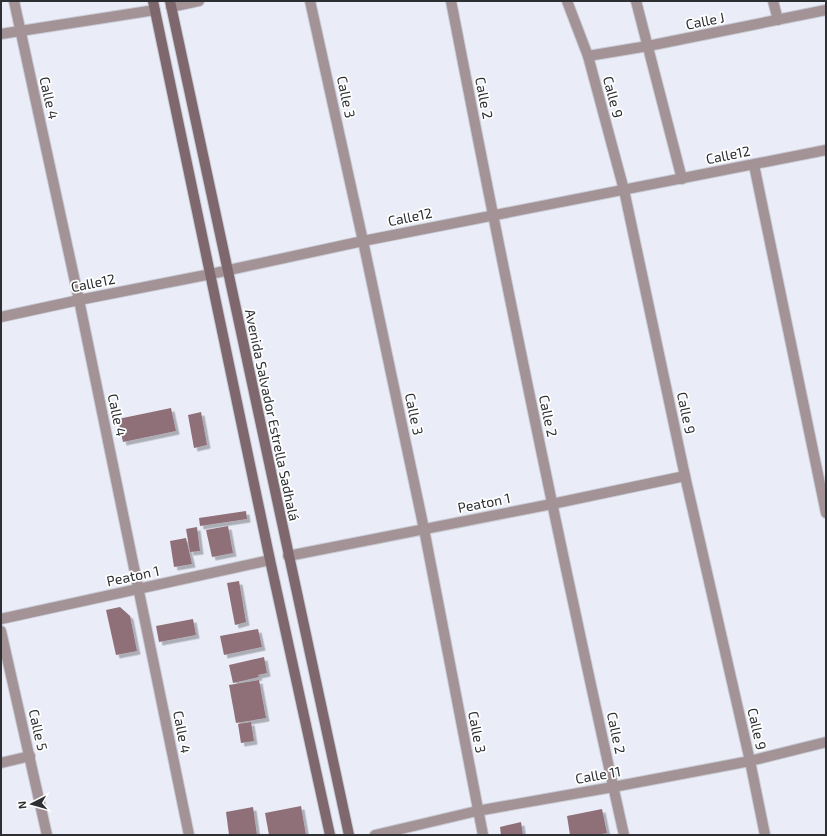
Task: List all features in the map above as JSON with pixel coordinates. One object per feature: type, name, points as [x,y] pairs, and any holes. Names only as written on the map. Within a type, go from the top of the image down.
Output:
[{"type":"main road","name":"Avenida Salvador Estrella Sadhalá","points":[[170,4],[349,835]]},
{"type":"main road","points":[[154,6],[270,560],[330,835]]},
{"type":"street","name":"Calle 4","points":[[14,1],[19,30],[79,300],[188,835]]},
{"type":"street","points":[[170,4],[199,1]]},
{"type":"street","name":"Calle 3","points":[[310,1],[424,529],[483,835]]},
{"type":"street","name":"Calle 2","points":[[451,1],[492,215],[552,504],[624,835]]},
{"type":"street","name":"Calle 9","points":[[567,1],[588,56],[624,190],[685,476],[750,760],[765,835]]},
{"type":"street","points":[[636,1],[682,179]]},
{"type":"street","points":[[774,1],[778,20]]},
{"type":"street","points":[[1,34],[154,6]]},
{"type":"street","name":"Calle J","points":[[588,56],[648,46],[826,10]]},
{"type":"street","name":"Calle12","points":[[1,317],[227,271],[363,241],[826,150]]},
{"type":"street","points":[[754,164],[826,513]]},
{"type":"street","name":"Peaton 1","points":[[288,556],[685,476]]},
{"type":"street","name":"Peaton 1","points":[[1,619],[270,560]]},
{"type":"street","name":"Calle 5","points":[[1,631],[47,835]]},
{"type":"street","name":"Calle 11","points":[[375,835],[478,811],[613,787],[750,760],[826,742]]},
{"type":"street","points":[[1,763],[30,756]]},
{"type":"building","points":[[171,408],[176,431],[123,442],[118,419]]},
{"type":"building","points":[[201,412],[207,445],[194,448],[188,415]]},
{"type":"building","points":[[246,511],[247,519],[200,526],[199,518]]},
{"type":"building","points":[[228,526],[233,553],[212,557],[206,530]]},
{"type":"building","points":[[197,527],[200,551],[190,552],[186,529]]},
{"type":"building","points":[[186,538],[192,564],[174,567],[170,541]]},
{"type":"building","points":[[239,581],[246,622],[235,625],[227,583]]},
{"type":"building","points":[[120,607],[130,616],[137,651],[116,655],[106,610]]},
{"type":"building","points":[[193,619],[196,635],[159,642],[156,626]]},
{"type":"building","points":[[258,629],[262,647],[224,655],[220,636]]},
{"type":"building","points":[[264,657],[267,673],[258,675],[259,677],[233,683],[229,665]]},
{"type":"building","points":[[259,680],[266,718],[236,723],[229,685]]},
{"type":"building","points":[[251,722],[254,741],[241,743],[238,724]]},
{"type":"building","points":[[301,806],[306,835],[269,835],[265,813]]},
{"type":"building","points":[[253,807],[257,835],[229,835],[226,812]]},
{"type":"building","points":[[602,809],[607,833],[596,835],[570,835],[567,816]]},
{"type":"building","points":[[521,822],[523,835],[501,835],[500,827]]}]
